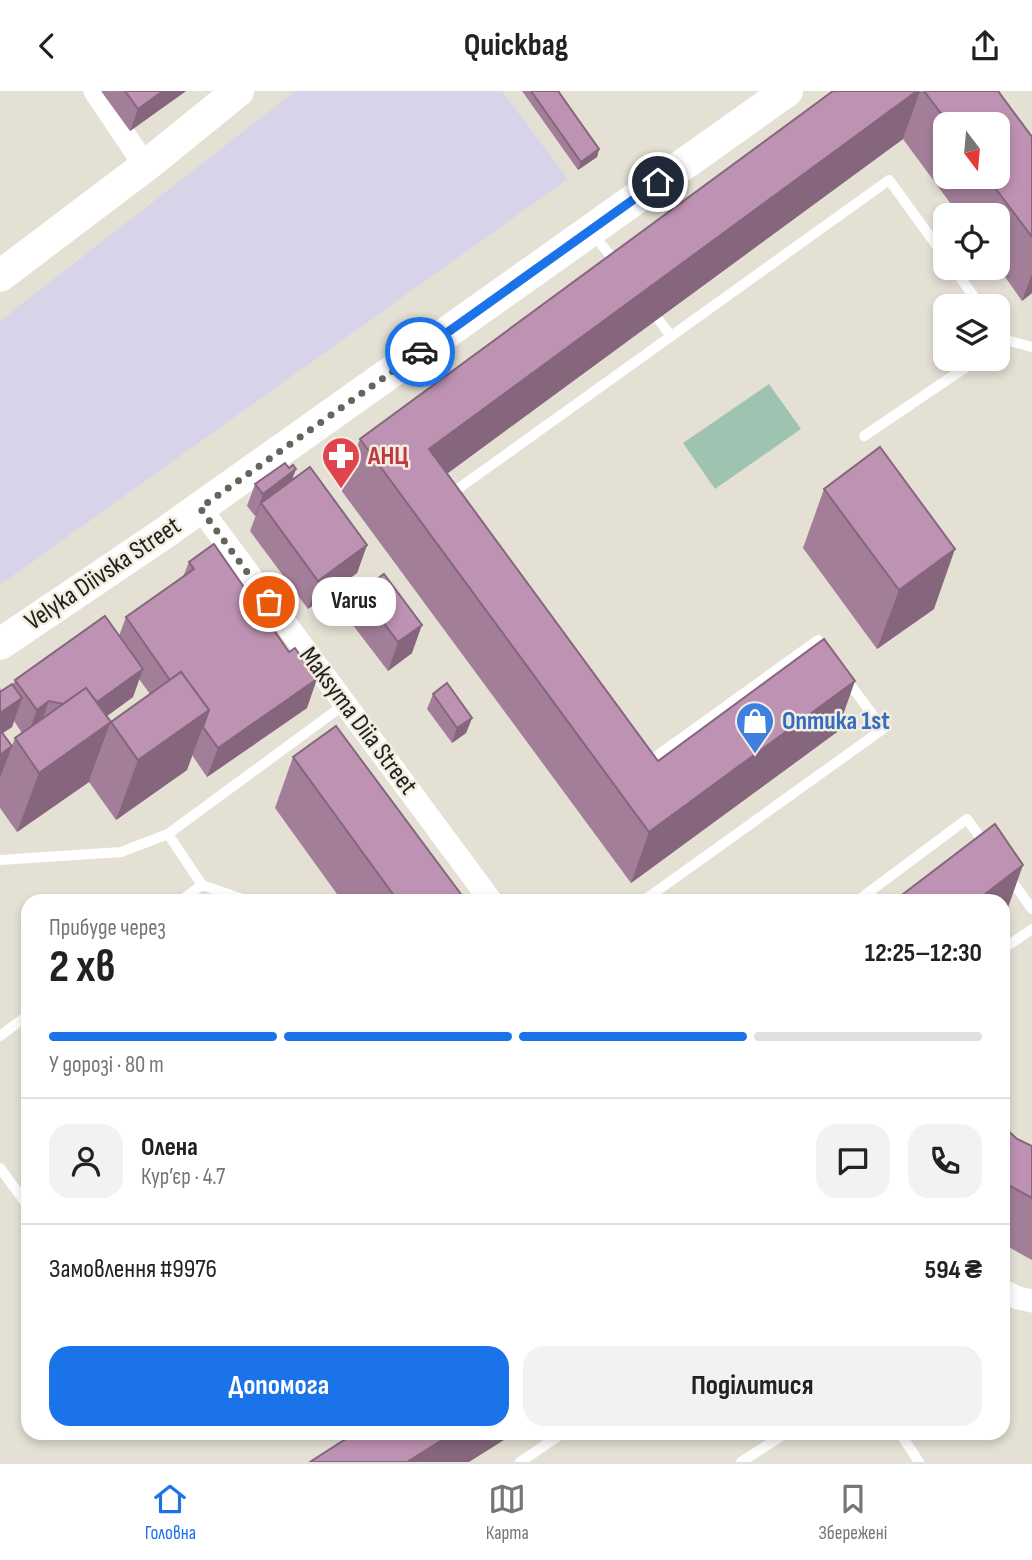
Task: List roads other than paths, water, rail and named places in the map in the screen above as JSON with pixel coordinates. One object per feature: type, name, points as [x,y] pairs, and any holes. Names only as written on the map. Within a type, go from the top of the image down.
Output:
[{"type":"main road","points":[[0,276],[148,164],[238,91]]},
{"type":"main road","name":"Velyka Diivska Street","points":[[0,644],[200,508],[787,91]]},
{"type":"street","points":[[95,91],[138,155],[148,164]]},
{"type":"street","name":"Maksyma Diia Street","points":[[200,508],[486,894]]},
{"type":"street","points":[[1010,1294],[1032,1301]]},
{"type":"lane","points":[[452,510],[444,499],[889,180],[933,240]]},
{"type":"lane","points":[[592,232],[628,279]]},
{"type":"lane","points":[[658,319],[671,336]]},
{"type":"lane","points":[[1010,344],[1032,347]]},
{"type":"lane","points":[[864,436],[960,371]]},
{"type":"lane","points":[[630,758],[638,769],[818,640],[883,729],[653,894]]},
{"type":"lane","points":[[0,860],[121,852],[168,834],[345,704]]},
{"type":"lane","points":[[866,894],[967,819],[995,857]]},
{"type":"lane","points":[[168,834],[202,885],[228,894]]},
{"type":"lane","points":[[1002,867],[1032,909]]},
{"type":"lane","points":[[190,894],[202,885]]},
{"type":"lane","points":[[1010,944],[1032,929]]},
{"type":"lane","points":[[0,1036],[21,1020]]},
{"type":"lane","points":[[0,1168],[21,1196]]},
{"type":"lane","points":[[520,1462],[553,1440]]},
{"type":"lane","points":[[741,1462],[775,1440]]},
{"type":"lane","points":[[905,1440],[919,1462]]},
{"type":"place","name":"АНЦ","points":[[341,490]]},
{"type":"place","name":"Varus","points":[[269,602]]},
{"type":"place","name":"Оптика 1st","points":[[755,755]]}]
